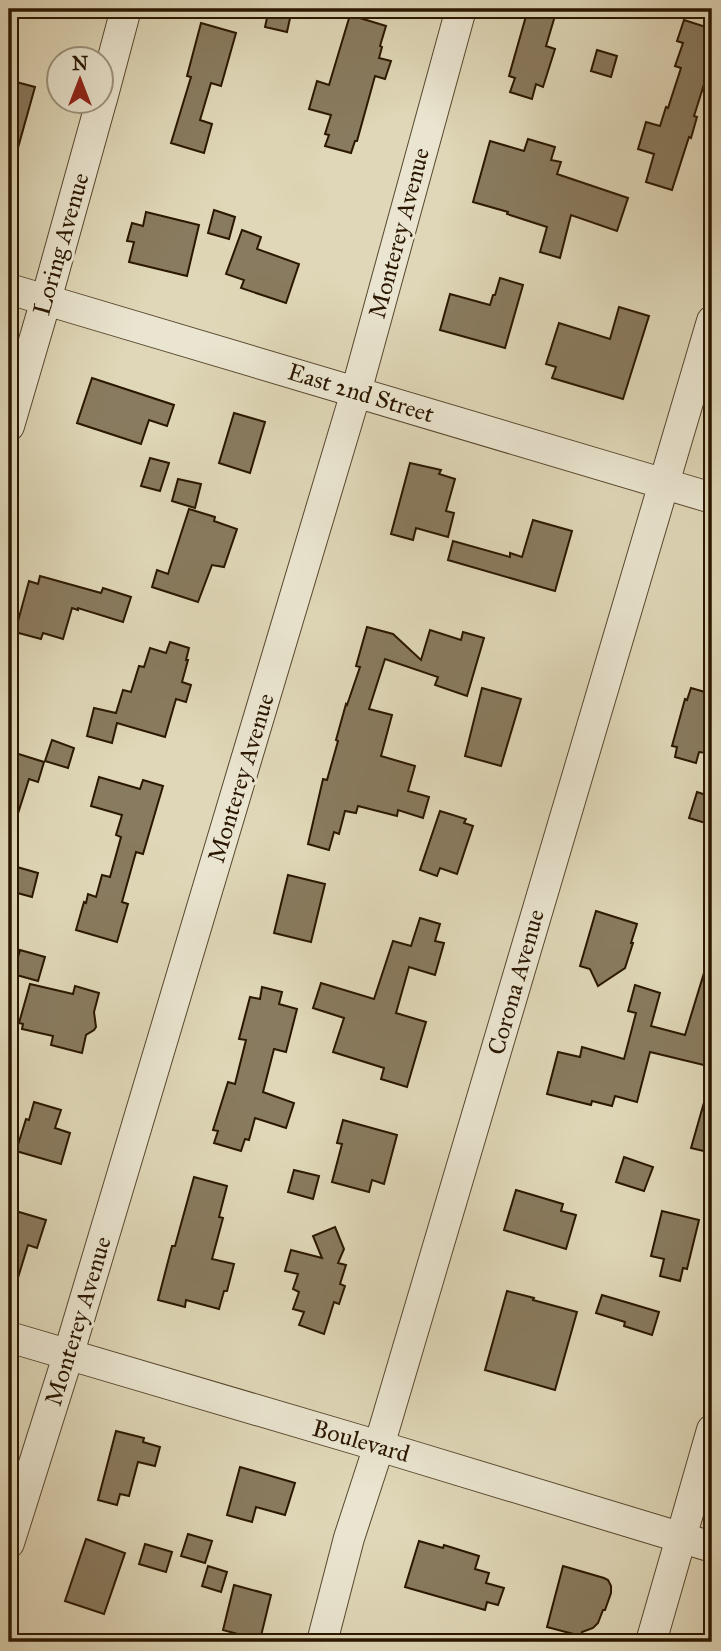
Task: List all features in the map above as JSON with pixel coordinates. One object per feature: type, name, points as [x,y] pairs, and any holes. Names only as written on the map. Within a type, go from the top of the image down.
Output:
[{"type":"street","name":"Loring Avenue","points":[[116,46],[126,9]]},
{"type":"street","name":"Monterey Avenue","points":[[9,1543],[68,1356],[356,392],[461,9]]},
{"type":"street","name":"Loring Avenue","points":[[9,426],[97,116]]},
{"type":"street","name":"East 2nd Street","points":[[9,289],[712,498]]},
{"type":"street","name":"Corona Avenue","points":[[322,1642],[349,1538],[379,1446],[712,321]]},
{"type":"street","name":"Boulevard","points":[[9,1337],[712,1547]]},
{"type":"street","points":[[651,1642],[712,1430]]},
{"type":"building","points":[[269,9],[292,9],[287,32],[265,27]]},
{"type":"building","points":[[528,9],[557,9],[546,46],[555,49],[543,87],[536,84],[532,99],[510,92],[515,78],[509,76]]},
{"type":"building","points":[[350,15],[386,26],[379,58],[391,61],[385,79],[375,76],[357,141],[351,153],[325,146],[329,135],[325,134],[331,115],[309,109],[317,81],[329,85]]},
{"type":"building","points":[[684,20],[712,29],[712,59],[694,116],[697,117],[691,138],[689,137],[672,190],[646,182],[654,154],[638,149],[646,122],[660,126],[666,107],[668,108],[681,68],[675,66],[683,43],[677,41]]},
{"type":"building","points":[[201,23],[236,33],[221,86],[211,83],[200,120],[212,124],[204,153],[171,143],[191,77],[187,76]]},
{"type":"building","points":[[597,50],[617,56],[611,77],[591,71]]},
{"type":"building","points":[[9,80],[35,87],[14,162],[9,161]]},
{"type":"building","points":[[528,139],[555,147],[551,160],[561,162],[557,174],[628,198],[617,231],[571,215],[560,258],[540,252],[547,227],[473,202],[490,141],[524,151]]},
{"type":"building","points":[[214,210],[235,217],[229,239],[208,233]]},
{"type":"building","points":[[146,212],[199,225],[187,276],[129,262],[134,242],[127,241],[132,223],[143,226]]},
{"type":"building","points":[[242,230],[261,237],[257,249],[299,264],[286,303],[241,288],[244,280],[226,274]]},
{"type":"building","points":[[500,278],[523,285],[505,348],[440,330],[450,294],[490,305]]},
{"type":"building","points":[[619,307],[649,316],[623,399],[552,378],[556,367],[546,364],[559,323],[610,339]]},
{"type":"building","points":[[92,378],[174,405],[167,426],[149,420],[141,444],[77,423]]},
{"type":"building","points":[[234,413],[265,422],[250,473],[219,463]]},
{"type":"building","points":[[150,458],[169,463],[160,491],[141,486]]},
{"type":"building","points":[[410,463],[441,470],[439,474],[455,479],[446,511],[454,513],[448,537],[416,528],[413,540],[391,534]]},
{"type":"building","points":[[178,479],[201,484],[195,508],[172,501]]},
{"type":"building","points":[[189,509],[215,517],[214,521],[237,529],[224,567],[212,565],[198,602],[152,587],[157,570],[168,574]]},
{"type":"building","points":[[533,520],[572,531],[555,591],[448,560],[453,541],[510,557],[510,553],[522,557]]},
{"type":"building","points":[[40,576],[101,593],[103,588],[131,597],[123,622],[72,608],[63,639],[43,633],[41,639],[15,632],[29,581],[38,584]]},
{"type":"building","points":[[367,627],[393,634],[421,660],[430,630],[461,640],[463,632],[484,638],[467,696],[435,685],[438,677],[385,659],[369,709],[392,715],[381,756],[415,766],[408,791],[429,797],[423,818],[398,810],[397,816],[358,806],[356,813],[345,811],[339,834],[334,832],[329,850],[308,844],[323,779],[327,780],[346,704],[360,667],[356,666]]},
{"type":"building","points":[[170,642],[189,648],[182,682],[191,685],[186,702],[176,699],[165,737],[117,723],[112,743],[87,736],[94,708],[116,713],[123,690],[131,692],[139,666],[144,667],[150,648],[166,653]]},
{"type":"building","points":[[482,688],[521,699],[501,766],[465,756]]},
{"type":"building","points":[[691,688],[712,694],[708,707],[712,708],[712,729],[706,753],[699,752],[696,763],[675,757],[677,747],[672,746],[685,699],[687,700]]},
{"type":"building","points":[[52,740],[74,748],[68,768],[45,761]]},
{"type":"building","points":[[9,751],[44,762],[38,782],[29,779],[13,829],[9,829]]},
{"type":"building","points":[[99,777],[140,789],[143,780],[163,786],[143,854],[136,852],[122,902],[128,904],[117,942],[76,930],[88,894],[96,897],[102,875],[110,877],[121,837],[116,835],[122,815],[91,806]]},
{"type":"building","points":[[697,792],[712,797],[712,825],[689,818]]},
{"type":"building","points":[[440,811],[466,819],[464,823],[473,826],[457,874],[440,868],[437,876],[420,870]]},
{"type":"building","points":[[17,867],[38,873],[32,897],[10,891]]},
{"type":"building","points":[[288,875],[325,884],[311,942],[274,933]]},
{"type":"building","points":[[596,911],[637,924],[625,968],[598,986],[590,969],[580,966]]},
{"type":"building","points":[[420,918],[440,924],[435,941],[444,943],[435,975],[409,967],[396,1013],[426,1022],[407,1087],[381,1079],[384,1068],[333,1052],[344,1018],[313,1008],[321,983],[374,999],[393,941],[411,946]]},
{"type":"building","points":[[20,950],[45,957],[38,981],[13,974]]},
{"type":"building","points":[[708,960],[712,961],[712,1067],[650,1052],[637,1102],[615,1096],[612,1106],[592,1101],[591,1105],[547,1094],[558,1052],[580,1057],[582,1047],[624,1059],[636,1013],[628,1011],[635,985],[660,993],[651,1026],[685,1035]]},
{"type":"building","points":[[30,984],[73,994],[75,986],[99,993],[94,1012],[96,1027],[86,1035],[82,1053],[51,1045],[53,1036],[22,1029],[23,1024],[19,1023]]},
{"type":"building","points":[[262,987],[282,992],[279,1004],[297,1009],[286,1052],[274,1049],[263,1092],[294,1103],[286,1128],[255,1118],[249,1140],[245,1139],[241,1151],[214,1143],[218,1131],[213,1130],[228,1082],[235,1084],[246,1040],[239,1039],[250,997],[260,999]]},
{"type":"building","points":[[707,1092],[712,1092],[712,1153],[691,1148]]},
{"type":"building","points":[[34,1102],[61,1110],[55,1128],[70,1133],[61,1164],[16,1151]]},
{"type":"building","points":[[343,1120],[397,1135],[384,1184],[372,1180],[369,1192],[332,1182],[342,1144],[337,1143]]},
{"type":"building","points":[[624,1157],[653,1167],[644,1191],[616,1182]]},
{"type":"building","points":[[294,1170],[319,1176],[313,1199],[288,1192]]},
{"type":"building","points":[[194,1177],[227,1186],[219,1217],[223,1218],[212,1259],[234,1264],[219,1309],[186,1300],[185,1307],[158,1300]]},
{"type":"building","points":[[516,1190],[563,1204],[561,1211],[576,1215],[566,1249],[504,1230]]},
{"type":"building","points":[[9,1209],[46,1220],[37,1248],[28,1245],[13,1294],[9,1294]]},
{"type":"building","points":[[662,1211],[699,1220],[687,1269],[683,1268],[680,1281],[660,1276],[664,1259],[651,1256]]},
{"type":"building","points":[[335,1227],[344,1249],[338,1263],[346,1265],[340,1284],[345,1286],[339,1304],[334,1302],[324,1334],[299,1325],[304,1312],[293,1309],[299,1292],[293,1289],[298,1274],[285,1271],[291,1250],[322,1258],[313,1236]]},
{"type":"building","points":[[507,1291],[577,1312],[555,1390],[485,1370]]},
{"type":"building","points":[[602,1295],[659,1312],[652,1335],[624,1326],[625,1322],[596,1313]]},
{"type":"building","points":[[116,1431],[144,1438],[143,1442],[160,1447],[155,1466],[138,1462],[129,1496],[120,1494],[117,1505],[98,1500]]},
{"type":"building","points":[[240,1467],[295,1483],[285,1515],[256,1507],[252,1522],[227,1515]]},
{"type":"building","points":[[188,1534],[212,1541],[205,1563],[181,1556]]},
{"type":"building","points":[[86,1539],[125,1553],[104,1614],[65,1601]]},
{"type":"building","points":[[419,1541],[443,1548],[444,1545],[479,1556],[475,1569],[489,1573],[486,1583],[504,1588],[498,1605],[487,1602],[485,1610],[405,1587]]},
{"type":"building","points":[[145,1544],[172,1552],[166,1572],[139,1564]]},
{"type":"building","points":[[208,1566],[227,1572],[221,1592],[202,1586]]},
{"type":"building","points":[[563,1566],[604,1578],[611,1586],[611,1593],[598,1623],[582,1632],[581,1636],[547,1627]]},
{"type":"building","points":[[234,1585],[271,1595],[260,1640],[223,1630]]}]
